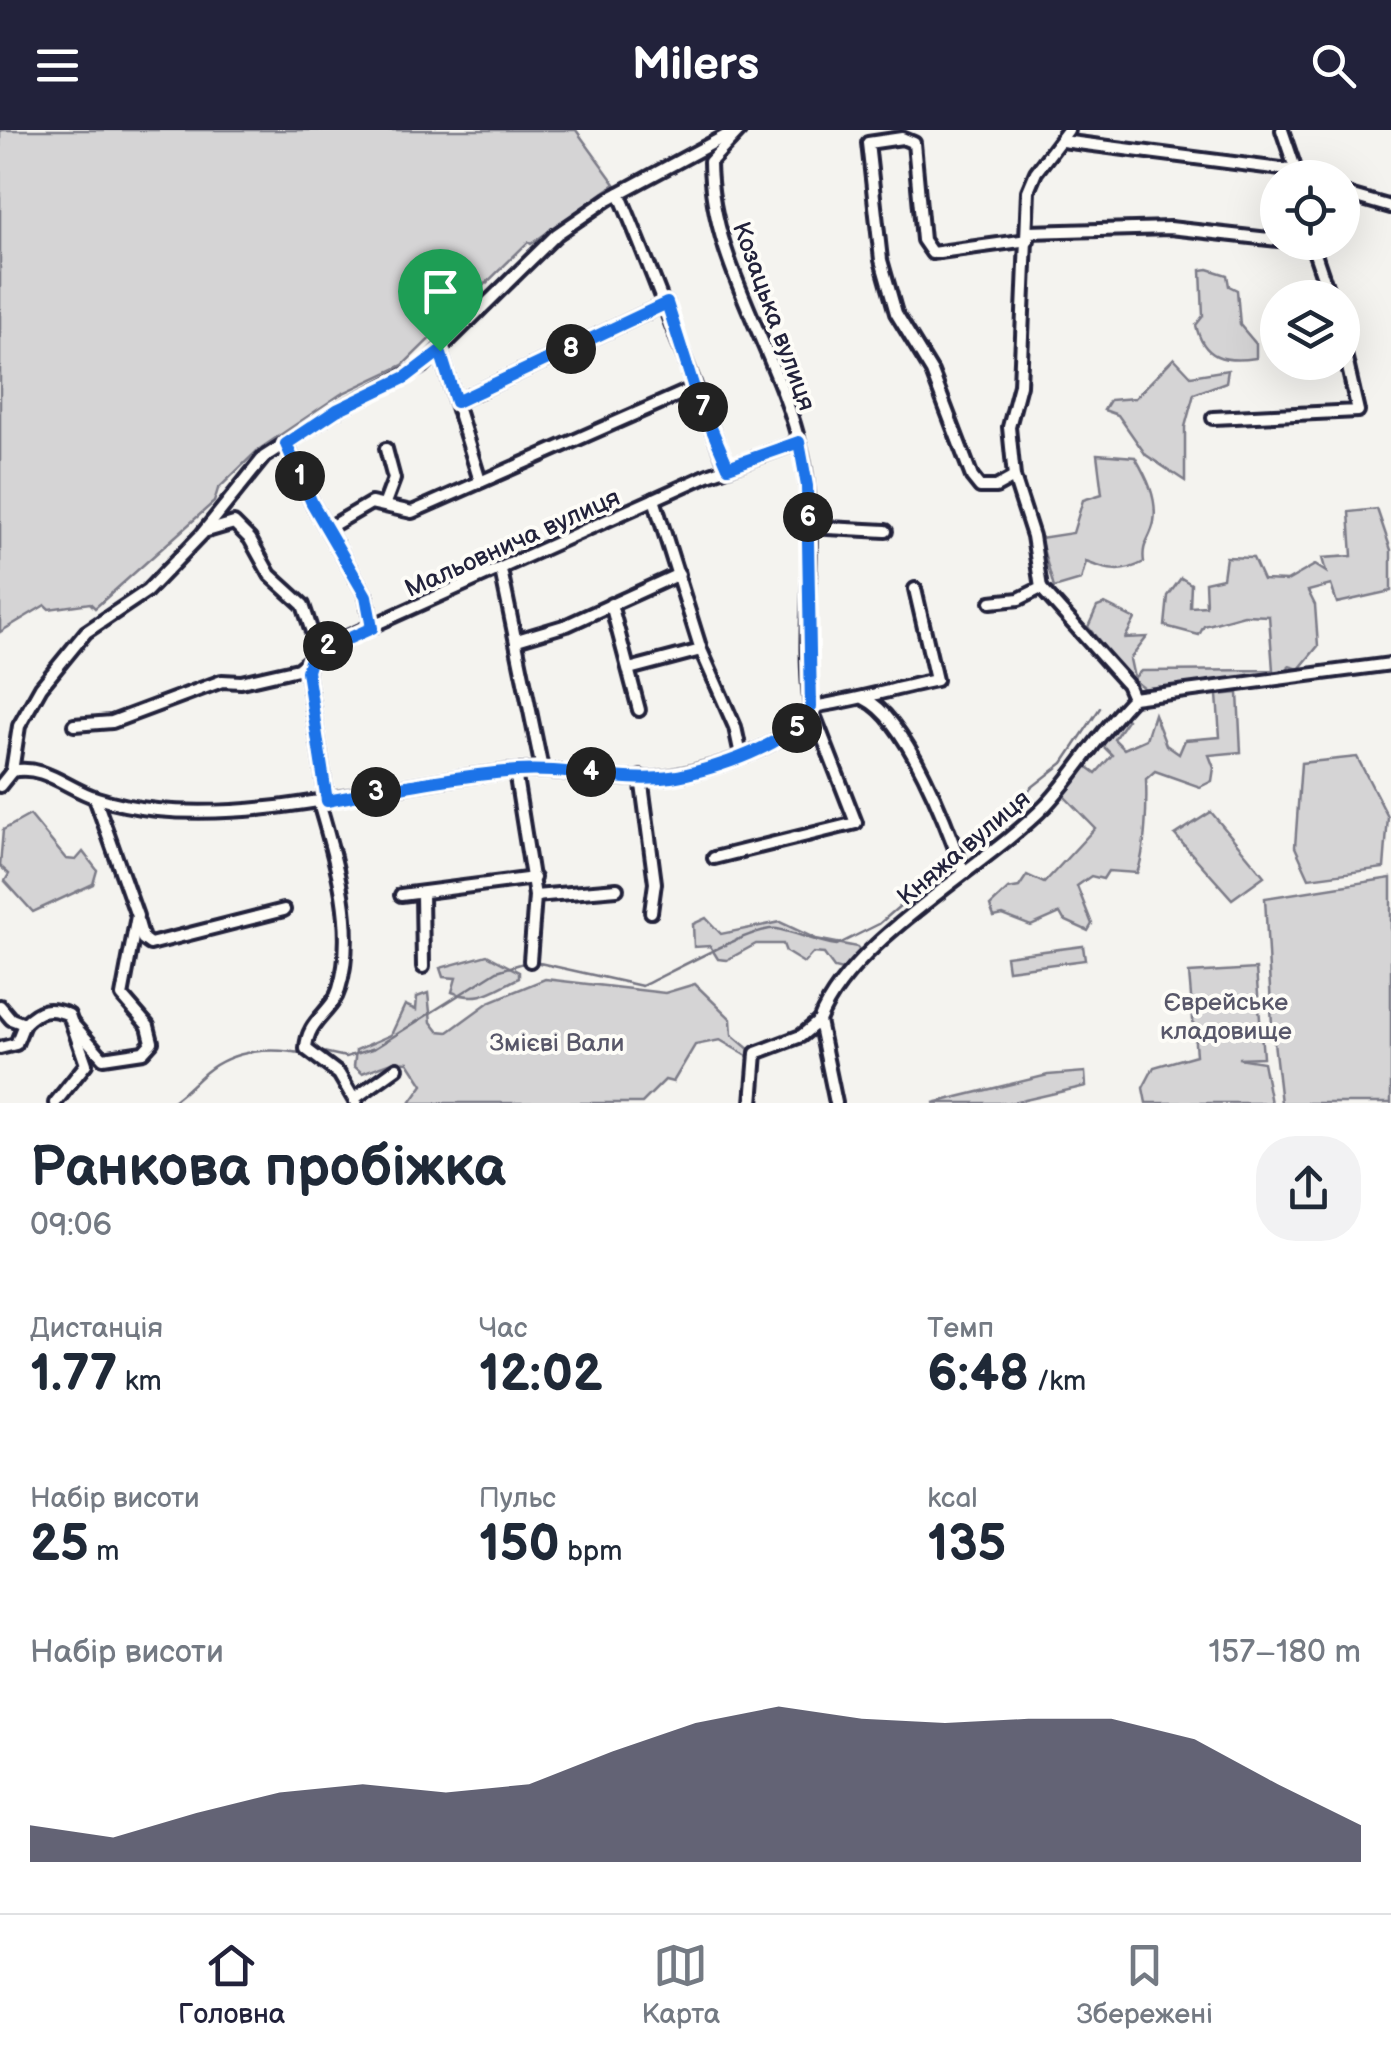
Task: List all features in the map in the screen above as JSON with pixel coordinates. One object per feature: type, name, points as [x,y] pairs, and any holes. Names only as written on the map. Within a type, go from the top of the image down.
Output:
[{"type":"street","points":[[0,786],[18,770],[19,726],[41,687],[86,632],[147,590],[202,534],[264,458],[337,410],[406,377],[440,351],[556,234],[618,194],[738,130]]},
{"type":"street","points":[[710,162],[738,130]]},
{"type":"street","points":[[866,130],[881,260],[905,332],[932,372],[972,477],[980,487],[996,487],[1014,477]]},
{"type":"street","points":[[1282,130],[1295,160]]},
{"type":"street","points":[[1260,168],[1065,136],[1032,180],[1020,386],[1009,427],[1014,477],[1033,536],[1041,588],[1127,684],[1133,698],[1391,664]]},
{"type":"street","points":[[868,144],[902,138],[914,143],[923,240],[932,252],[1028,236],[1170,228],[1260,238]]},
{"type":"street","points":[[697,155],[707,153],[710,162]]},
{"type":"street","name":"Козацька вулиця","points":[[710,162],[716,214],[731,266],[785,388],[799,442],[808,527],[811,707]]},
{"type":"street","points":[[618,194],[667,303],[694,388],[728,467]]},
{"type":"street","points":[[1360,199],[1391,207]]},
{"type":"street","points":[[456,402],[667,303]]},
{"type":"street","points":[[440,351],[480,481]]},
{"type":"street","points":[[1213,418],[1358,412],[1351,380]]},
{"type":"street","points":[[330,527],[356,508],[385,503],[412,512],[694,388]]},
{"type":"street","name":"Мальовнича вулиця","points":[[74,725],[112,722],[222,681],[241,682],[298,669],[312,655],[654,499],[799,442]]},
{"type":"street","points":[[286,444],[312,503],[330,527],[366,596],[372,628]]},
{"type":"street","points":[[385,503],[394,479],[386,449]]},
{"type":"street","points":[[654,499],[701,650],[735,727],[741,755]]},
{"type":"street","points":[[202,534],[234,523],[250,539],[270,575],[304,606],[315,641],[307,671],[323,802],[343,900],[344,963],[338,994],[308,1031],[306,1048],[339,1074],[355,1101],[396,1068]]},
{"type":"street","points":[[808,527],[886,531]]},
{"type":"street","points":[[502,570],[542,770]]},
{"type":"street","points":[[518,640],[566,625],[679,574]]},
{"type":"street","points":[[991,602],[1019,599],[1041,588]]},
{"type":"street","points":[[811,707],[865,700],[880,692],[936,680],[914,589]]},
{"type":"street","points":[[611,604],[639,710]]},
{"type":"street","points":[[629,669],[701,650]]},
{"type":"street","name":"Княжа вулиця","points":[[819,1021],[845,978],[964,871],[1046,806],[1133,698]]},
{"type":"street","points":[[865,700],[880,706],[908,752],[932,794],[964,871]]},
{"type":"street","points":[[18,770],[48,774],[95,798],[174,810],[323,802],[515,771],[671,776],[787,736],[804,723],[811,707]]},
{"type":"street","points":[[714,858],[856,823],[832,751],[811,707]]},
{"type":"street","points":[[515,771],[534,878],[530,961]]},
{"type":"street","points":[[640,777],[655,882],[651,912]]},
{"type":"street","points":[[95,798],[143,939],[150,944],[284,910]]},
{"type":"street","points":[[400,894],[534,878]]},
{"type":"street","points":[[535,896],[617,889]]},
{"type":"street","points":[[422,894],[423,967]]},
{"type":"street","points":[[73,1024],[103,1058],[143,1052],[152,1042],[148,1026],[126,1007],[122,996],[137,916]]},
{"type":"street","points":[[0,1006],[10,1019],[24,1024]]},
{"type":"street","points":[[0,1048],[16,1044],[24,1024],[37,1011],[53,1008],[69,1014],[86,1064],[55,1103]]},
{"type":"street","points":[[752,1103],[756,1053],[801,1036],[819,1021],[836,1103]]},
{"type":"green space","points":[[0,130],[576,130],[615,184],[531,244],[528,242],[403,365],[341,394],[258,450],[218,489],[214,502],[95,608],[90,603],[49,609],[45,605],[0,632]]},
{"type":"green space","points":[[1201,270],[1227,275],[1229,286],[1237,290],[1240,325],[1256,344],[1256,358],[1234,360],[1217,356],[1199,336],[1196,325],[1203,316]]},
{"type":"green space","points":[[1174,358],[1191,376],[1228,370],[1226,382],[1194,394],[1185,427],[1185,481],[1146,455],[1118,415],[1104,410],[1110,400],[1135,398]]},
{"type":"green space","points":[[1097,454],[1135,457],[1147,480],[1155,513],[1144,562],[1115,570],[1086,562],[1081,580],[1054,588],[1040,538],[1073,533],[1083,500],[1102,494]]},
{"type":"green space","points":[[1377,509],[1391,550],[1391,591],[1337,603],[1331,585],[1308,591],[1315,605],[1318,646],[1299,669],[1289,666],[1286,676],[1149,692],[1127,675],[1088,627],[1097,607],[1105,604],[1135,619],[1125,638],[1147,637],[1130,659],[1134,678],[1141,671],[1273,670],[1269,616],[1244,615],[1204,626],[1199,635],[1165,626],[1168,596],[1181,578],[1191,584],[1190,607],[1206,606],[1205,582],[1223,578],[1226,557],[1253,558],[1263,580],[1287,581],[1315,565],[1326,572],[1322,558],[1352,556],[1349,512]]},
{"type":"green space","points":[[1238,693],[1241,752],[1209,755],[1214,768],[1212,781],[1200,787],[1155,771],[1146,779],[1144,840],[1137,873],[1108,871],[1103,879],[1091,876],[1077,886],[1092,924],[1088,931],[1064,920],[1060,913],[1031,926],[1003,915],[994,917],[990,906],[1008,889],[1019,887],[1027,875],[1044,883],[1095,828],[1062,794],[1085,765],[1096,773],[1112,755],[1102,745],[1123,716],[1127,720],[1114,739],[1124,749],[1146,739],[1154,714],[1166,745],[1179,754],[1185,740],[1220,737],[1217,695]]},
{"type":"green space","points":[[1357,757],[1388,817],[1384,868],[1309,878],[1295,847],[1301,763]]},
{"type":"green space","points":[[1211,812],[1264,876],[1232,899],[1175,835]]},
{"type":"green space","points":[[30,815],[66,859],[76,860],[83,852],[97,870],[93,884],[33,912],[5,881],[9,874],[0,866],[3,830]]},
{"type":"green space","points":[[1391,878],[1391,1103],[1281,1103],[1265,898]]},
{"type":"green space","points":[[706,918],[721,934],[780,922],[816,939],[857,947],[861,952],[858,960],[842,970],[834,968],[824,954],[813,953],[804,963],[786,952],[783,944],[756,944],[727,960],[718,959],[710,946],[694,947],[693,924]]},
{"type":"green space","points":[[1083,946],[1085,960],[1008,970],[1006,956]]},
{"type":"green space","points":[[487,955],[519,972],[519,978],[479,996],[452,992],[456,978],[443,977],[440,968]]},
{"type":"green space","name":"Єврейське кладовище","points":[[1256,969],[1263,1057],[1238,1058],[1263,1062],[1271,1103],[1146,1103],[1143,1088],[1154,1067],[1196,1055],[1189,973]]},
{"type":"green space","name":"Змієві Вали","points":[[545,979],[665,993],[695,984],[731,1019],[732,1035],[750,1050],[749,1057],[720,1040],[695,1045],[673,1082],[665,1080],[642,1103],[410,1103],[423,1085],[408,1062],[395,1061],[362,1073],[354,1066],[356,1050],[391,1035],[405,1005],[416,1010],[417,997],[428,993],[431,1022],[438,1031],[448,1032],[489,1002]]},
{"type":"green space","points":[[1085,1072],[1086,1086],[1012,1103],[933,1103],[1048,1075]]},
{"type":"waterway","points":[[963,853],[1011,815],[1031,788],[1063,763],[1100,708]]},
{"type":"waterway","points":[[535,962],[642,986],[731,942],[766,930],[777,929],[837,945],[879,924],[953,860]]},
{"type":"waterway","points":[[314,1050],[346,1057],[375,1048],[497,971],[527,962]]},
{"type":"waterway","points":[[170,1103],[217,1064],[241,1054],[305,1054]]},
{"type":"route","points":[[667,303],[694,388],[728,467],[799,442],[807,486],[808,527],[811,707],[804,723],[787,736],[741,755],[671,776],[515,771],[327,801],[307,671],[312,655],[372,628],[366,596],[330,527],[312,503],[286,444],[337,410],[406,377],[440,351],[456,402],[667,303]]}]
